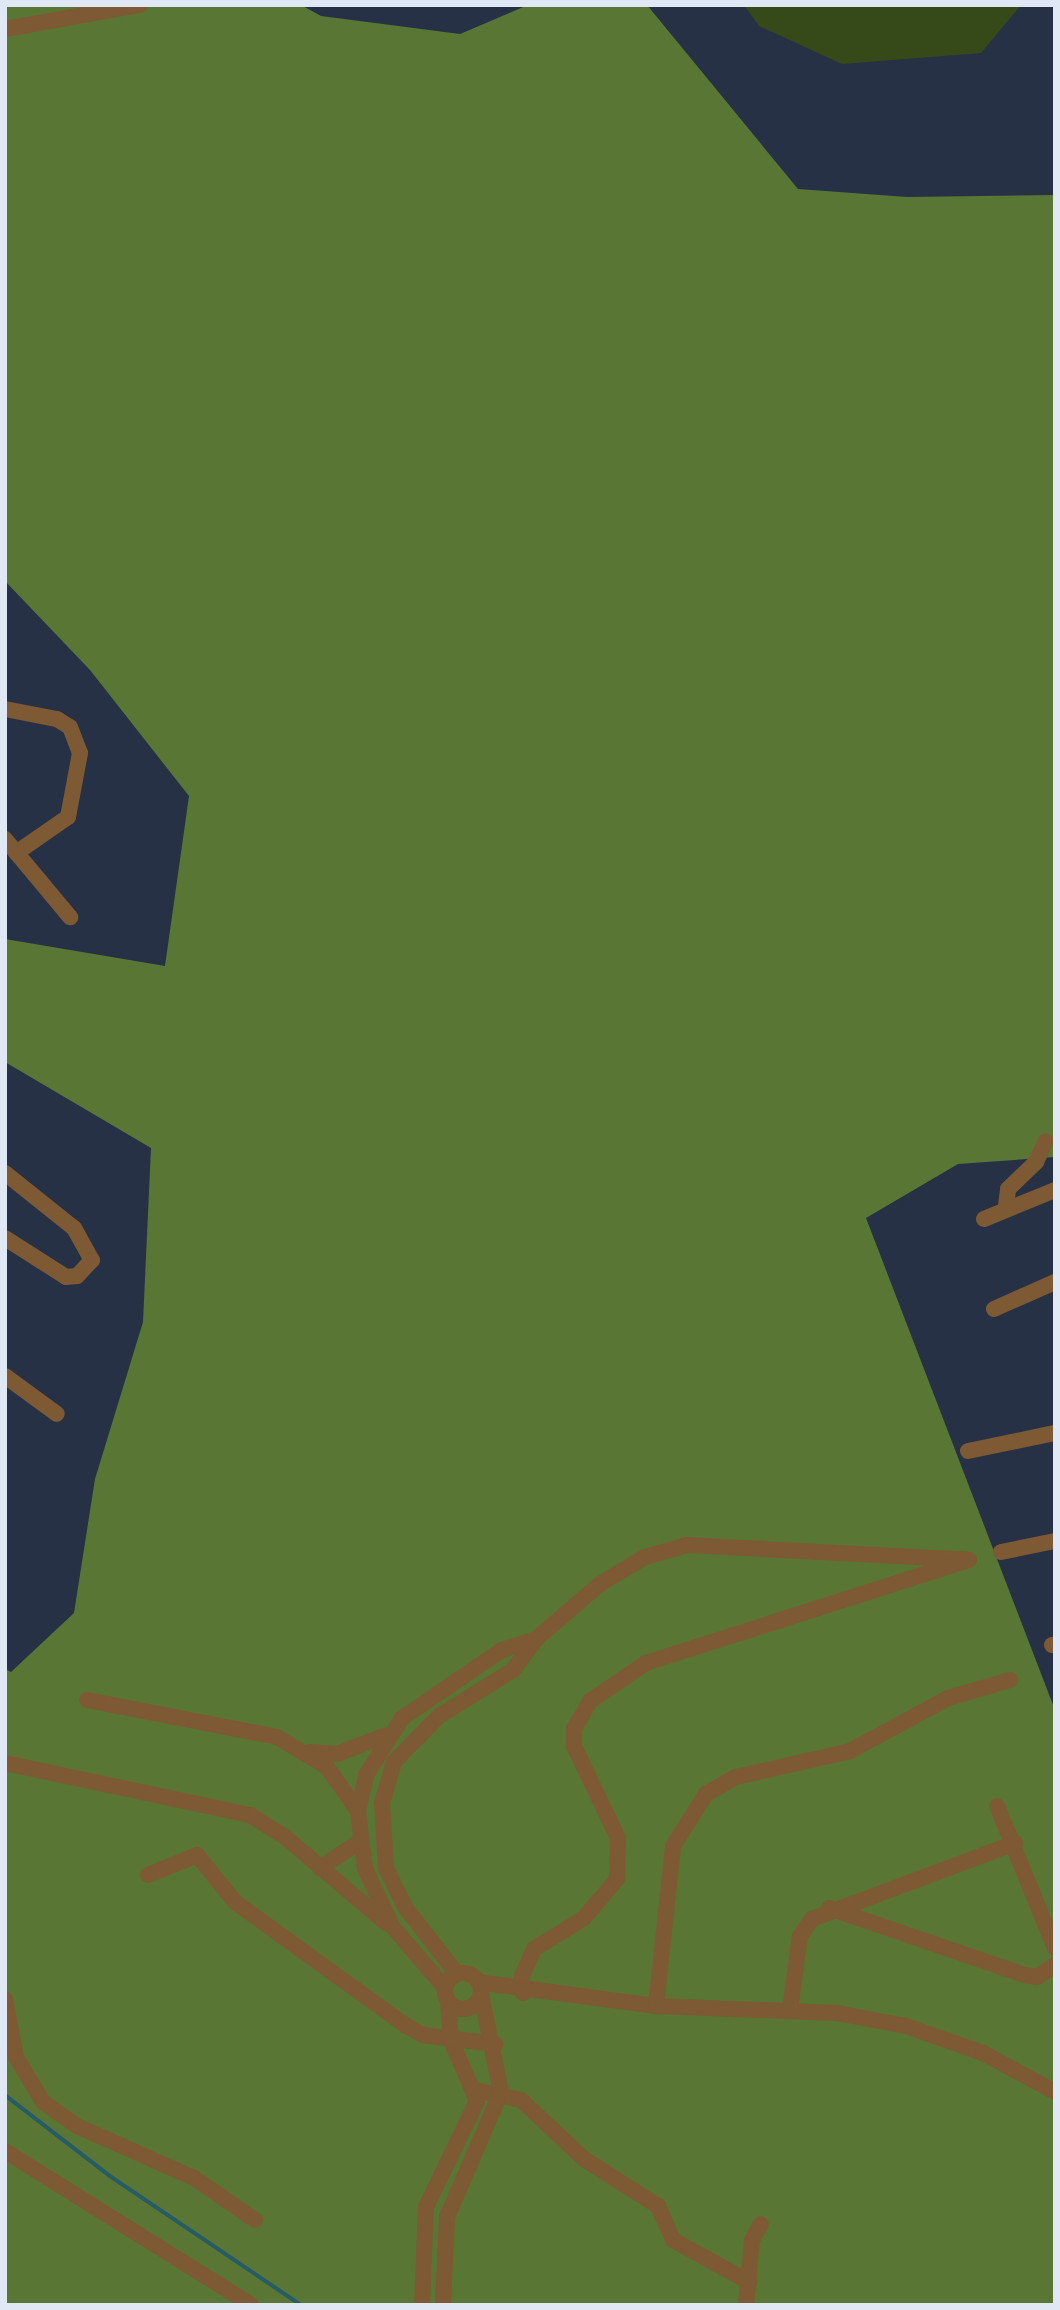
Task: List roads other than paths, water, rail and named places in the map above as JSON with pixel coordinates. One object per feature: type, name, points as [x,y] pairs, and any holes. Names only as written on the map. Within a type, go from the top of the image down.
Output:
[{"type":"street","points":[[5,29],[140,5]]},
{"type":"street","points":[[5,709],[57,719],[70,727],[80,753],[68,817],[16,853]]},
{"type":"street","points":[[5,839],[70,917]]},
{"type":"street","points":[[1006,1206],[1008,1189],[1037,1162],[1046,1141]]},
{"type":"street","points":[[5,1173],[88,1241],[92,1260],[78,1276],[66,1277],[5,1238]]},
{"type":"street","points":[[984,1219],[1006,1206],[1055,1190]]},
{"type":"street","points":[[994,1309],[1055,1282]]},
{"type":"street","points":[[5,1376],[57,1414]]},
{"type":"street","points":[[968,1451],[1055,1433]]},
{"type":"street","points":[[1001,1552],[1055,1541]]},
{"type":"street","points":[[523,1993],[522,1976],[534,1949],[584,1918],[617,1880],[618,1838],[574,1746],[579,1716],[590,1700],[646,1663],[969,1560],[687,1545],[645,1557],[600,1584],[536,1639],[513,1670],[484,1692],[439,1716],[394,1762],[380,1837],[405,1906],[457,1974],[480,1988],[523,1993],[656,2006],[790,2010],[905,2026],[984,2053],[1055,2092]]},
{"type":"street","points":[[87,1700],[277,1737],[310,1752],[350,1751],[384,1736],[428,1697],[471,1670],[536,1639]]},
{"type":"street","points":[[471,1670],[484,1692]]},
{"type":"street","points":[[656,2006],[673,1846],[706,1794],[736,1777],[850,1751],[948,1698],[1010,1680]]},
{"type":"street","points":[[428,1697],[439,1716]]},
{"type":"street","points":[[384,1736],[358,1811],[359,1842],[392,1926]]},
{"type":"street","points":[[310,1752],[358,1811]]},
{"type":"street","points":[[5,1763],[250,1815],[392,1926],[446,1994],[469,2008],[480,1988]]},
{"type":"street","points":[[997,1806],[1015,1843],[1055,1948]]},
{"type":"street","points":[[320,1868],[359,1842]]},
{"type":"street","points":[[790,2010],[800,1936],[829,1908],[1015,1843]]},
{"type":"street","points":[[148,1875],[197,1855],[235,1902],[294,1948],[405,2025],[451,2040],[495,2044]]},
{"type":"street","points":[[829,1908],[1025,1975],[1037,1977],[1055,1965]]},
{"type":"street","points":[[422,2305],[426,2207],[437,2180],[474,2112],[475,2090],[451,2040],[446,1994],[457,1974]]},
{"type":"street","points":[[443,2305],[447,2217],[501,2092],[495,2044],[480,1988]]},
{"type":"street","points":[[5,1999],[16,2057],[43,2102],[77,2126],[194,2178],[255,2220]]},
{"type":"street","points":[[475,2090],[501,2092],[522,2100],[584,2158],[650,2199],[673,2240],[749,2282]]},
{"type":"street","points":[[5,2151],[251,2305]]},
{"type":"street","points":[[437,2180],[457,2189]]},
{"type":"street","points":[[746,2305],[752,2240],[761,2224]]},
{"type":"waterway","points":[[5,2095],[110,2176],[301,2305]]}]
